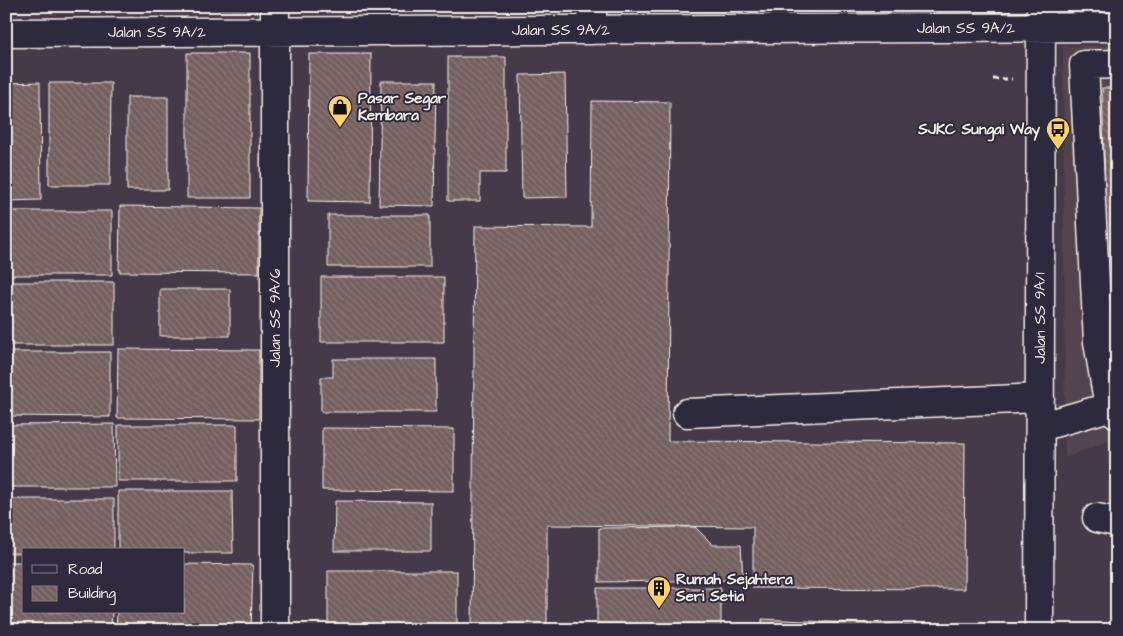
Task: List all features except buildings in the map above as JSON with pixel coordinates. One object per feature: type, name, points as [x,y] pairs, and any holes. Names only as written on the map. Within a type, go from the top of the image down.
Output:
[{"type":"street","name":"Jalan SS 9A/2","points":[[6,33],[275,19],[1041,17],[1117,27]]},
{"type":"street","name":"Jalan SS 9A/1","points":[[1039,630],[1041,17]]},
{"type":"street","name":"Jalan SS 9A/6","points":[[275,19],[275,630]]},
{"type":"street","points":[[1040,427],[1113,410],[1098,342],[1084,65],[1117,64]]},
{"type":"street","points":[[687,413],[1040,398]]},
{"type":"shaded area","points":[[1117,45],[1117,440],[1112,439],[1065,458],[1063,46]]},
{"type":"place","name":"Pasar Segar Kembara","points":[[340,128]]},
{"type":"place","name":"SJKC Sungai Way","points":[[1058,150]]},
{"type":"place","name":"Rumah Sejahtera Seri Setia","points":[[659,609]]}]
